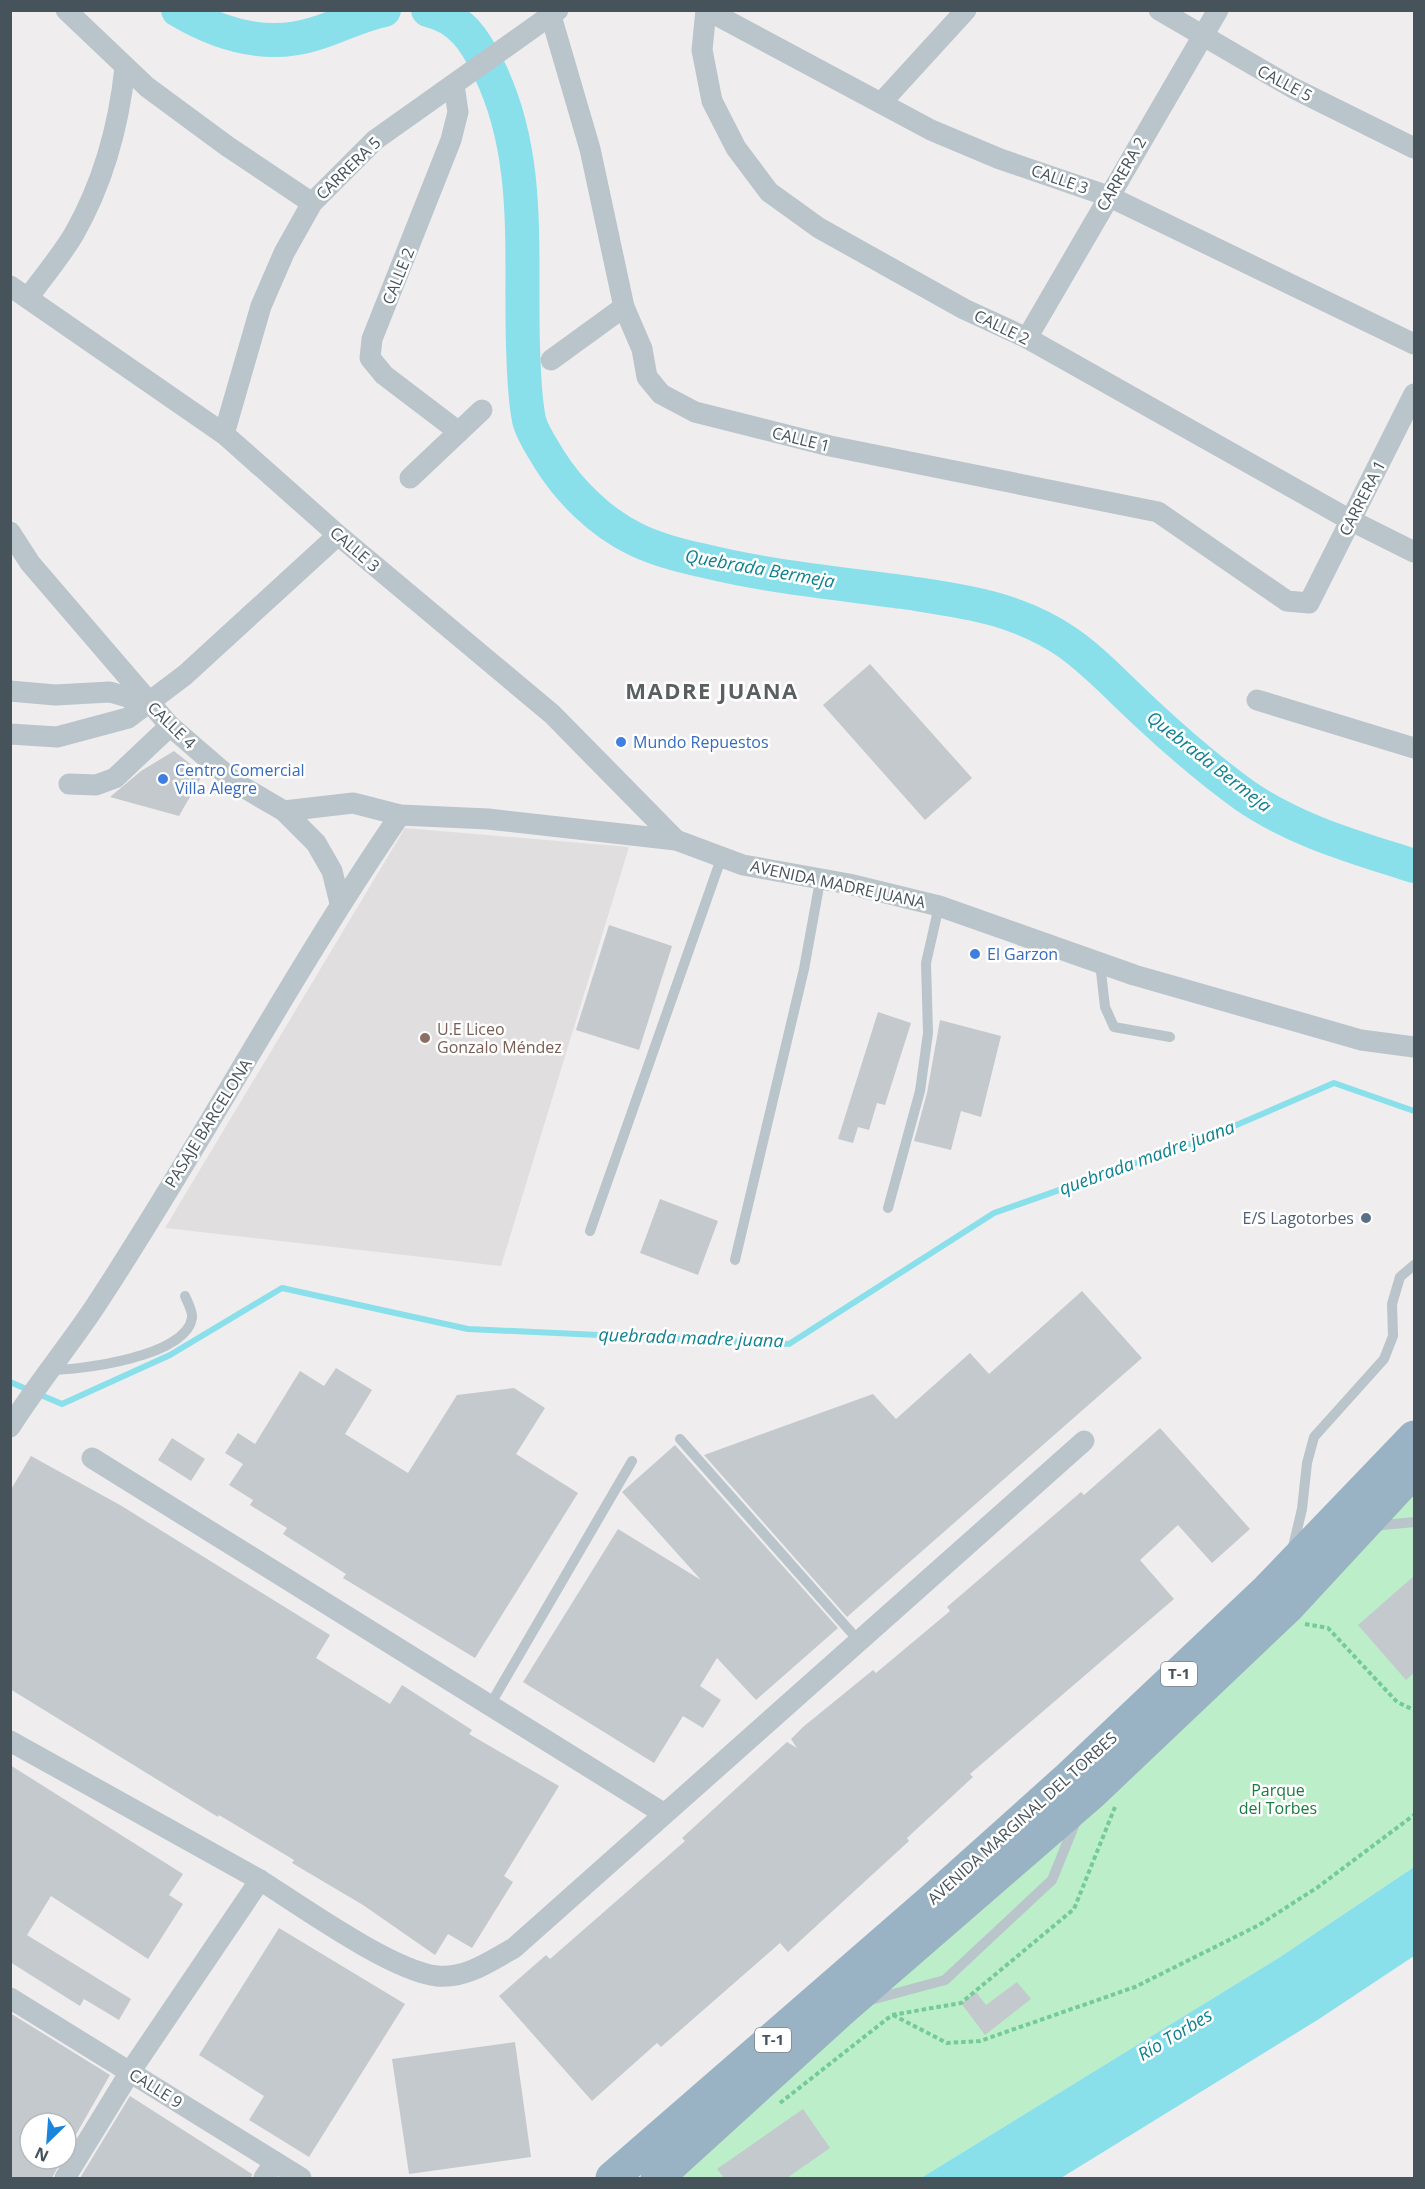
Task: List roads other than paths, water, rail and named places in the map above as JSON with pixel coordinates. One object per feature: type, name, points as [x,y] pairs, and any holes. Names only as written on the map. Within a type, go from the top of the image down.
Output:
[{"type":"highway","name":"AVENIDA MARGINAL DEL TORBES","points":[[612,2178],[983,1854],[1287,1570],[1414,1437]]},
{"type":"highway","name":"AVENIDA MARGINAL DEL TORBES","points":[[657,2178],[844,2008],[1092,1793],[1288,1607],[1414,1471]]},
{"type":"street","points":[[66,10],[124,67],[226,146],[312,202]]},
{"type":"street","name":"CALLE 3","points":[[706,10],[931,130],[1000,159],[1108,196],[1414,344]]},
{"type":"street","name":"CALLE 2","points":[[706,10],[702,50],[712,101],[736,148],[769,192],[819,228],[964,309],[1027,338],[1350,520],[1414,552]]},
{"type":"street","points":[[881,103],[966,10]]},
{"type":"street","name":"CALLE 5","points":[[1159,10],[1293,88],[1414,148]]},
{"type":"street","name":"CARRERA 2","points":[[1027,338],[1218,10]]},
{"type":"street","name":"CARRERA 5","points":[[224,434],[261,306],[284,254],[312,202],[375,140],[554,13]]},
{"type":"street","name":"CALLE 1","points":[[554,13],[590,149],[624,307],[642,349],[647,377],[661,394],[695,412],[830,446],[1158,512],[1287,601],[1309,603]]},
{"type":"street","points":[[19,292],[74,234],[107,160],[121,99],[124,67]]},
{"type":"street","name":"CALLE 2","points":[[459,432],[384,375],[370,358],[372,339],[451,140],[458,112],[461,79]]},
{"type":"street","name":"CALLE 3","points":[[19,292],[224,434],[338,535],[552,714],[598,757],[676,840]]},
{"type":"street","points":[[551,360],[624,307]]},
{"type":"street","name":"CARRERA 1","points":[[1309,603],[1414,394]]},
{"type":"street","points":[[410,478],[482,410]]},
{"type":"street","name":"CALLE 4","points":[[10,532],[30,563],[170,726],[236,783],[284,811],[316,843],[332,871],[340,903]]},
{"type":"street","points":[[10,734],[57,737],[128,718],[185,675],[338,535]]},
{"type":"street","points":[[10,691],[55,695],[110,692],[148,703]]},
{"type":"street","points":[[1257,699],[1414,748]]},
{"type":"street","points":[[69,784],[96,785],[115,778],[170,726]]},
{"type":"street","name":"AVENIDA MADRE JUANA","points":[[284,811],[353,803],[400,815],[488,819],[676,840],[722,859],[820,881],[849,884],[939,906],[1100,963],[1361,1040],[1414,1047]]},
{"type":"street","name":"PASAJE BARCELONA","points":[[10,1427],[96,1305],[340,903],[400,815]]},
{"type":"street","points":[[10,1741],[260,1880],[396,1962],[438,1976],[473,1971],[514,1948],[663,1813],[1084,1441]]},
{"type":"street","points":[[92,1458],[663,1813]]},
{"type":"street","points":[[65,2178],[130,2073],[260,1880]]},
{"type":"street","name":"CALLE 9","points":[[10,1998],[130,2073],[269,2170],[301,2178]]},
{"type":"lane","points":[[590,1231],[722,859]]},
{"type":"lane","points":[[735,1260],[804,969],[820,881]]},
{"type":"lane","points":[[888,1208],[920,1090],[928,1033],[926,963],[939,906]]},
{"type":"lane","points":[[1100,963],[1105,1007],[1114,1027],[1170,1036]]},
{"type":"lane","points":[[1287,1570],[1302,1509],[1307,1463],[1314,1437],[1384,1359],[1393,1336],[1392,1304],[1400,1277],[1414,1265]]},
{"type":"lane","points":[[48,1370],[79,1370],[111,1364],[173,1342],[190,1326],[193,1316],[185,1296]]},
{"type":"lane","points":[[680,1438],[858,1640]]},
{"type":"lane","points":[[490,1705],[632,1461]]},
{"type":"lane","points":[[1364,1527],[1414,1522]]},
{"type":"lane","points":[[844,2008],[945,1980],[1052,1880],[1075,1823],[1092,1793]]},
{"type":"water","name":"Río Torbes","points":[[1414,1867],[1414,1956],[1319,2019],[1061,2178],[921,2178],[1280,1957]]},
{"type":"waterway","name":"Quebrada Bermeja","points":[[178,10],[227,33],[261,40],[296,38],[314,34],[384,10]]},
{"type":"waterway","name":"Quebrada Bermeja","points":[[428,10],[449,19],[466,32],[489,69],[503,102],[518,170],[521,205],[525,392],[529,420],[532,430],[557,471],[586,505],[610,524],[635,539],[687,557],[729,567],[963,602],[998,610],[1023,619],[1045,629],[1080,652],[1194,756],[1264,808],[1326,837],[1414,866]]},
{"type":"waterway","name":"quebrada madre juana","points":[[10,1382],[62,1404],[170,1355],[282,1288],[468,1329],[789,1344],[994,1213],[1204,1139],[1334,1083],[1414,1111]]},
{"type":"place","name":"Mundo Repuestos","points":[[621,742]]},
{"type":"place","name":"Centro Comercial Villa Alegre","points":[[163,779]]},
{"type":"place","name":"El Garzon","points":[[975,954]]},
{"type":"place","name":"U.E Liceo Gonzalo Méndez","points":[[425,1038]]},
{"type":"place","name":"E/S Lagotorbes","points":[[1366,1218]]},
{"type":"district","name":"MADRE JUANA","points":[[712,691]]},
{"type":"park label","name":"Parque del Torbes","points":[[1278,1799]]}]
